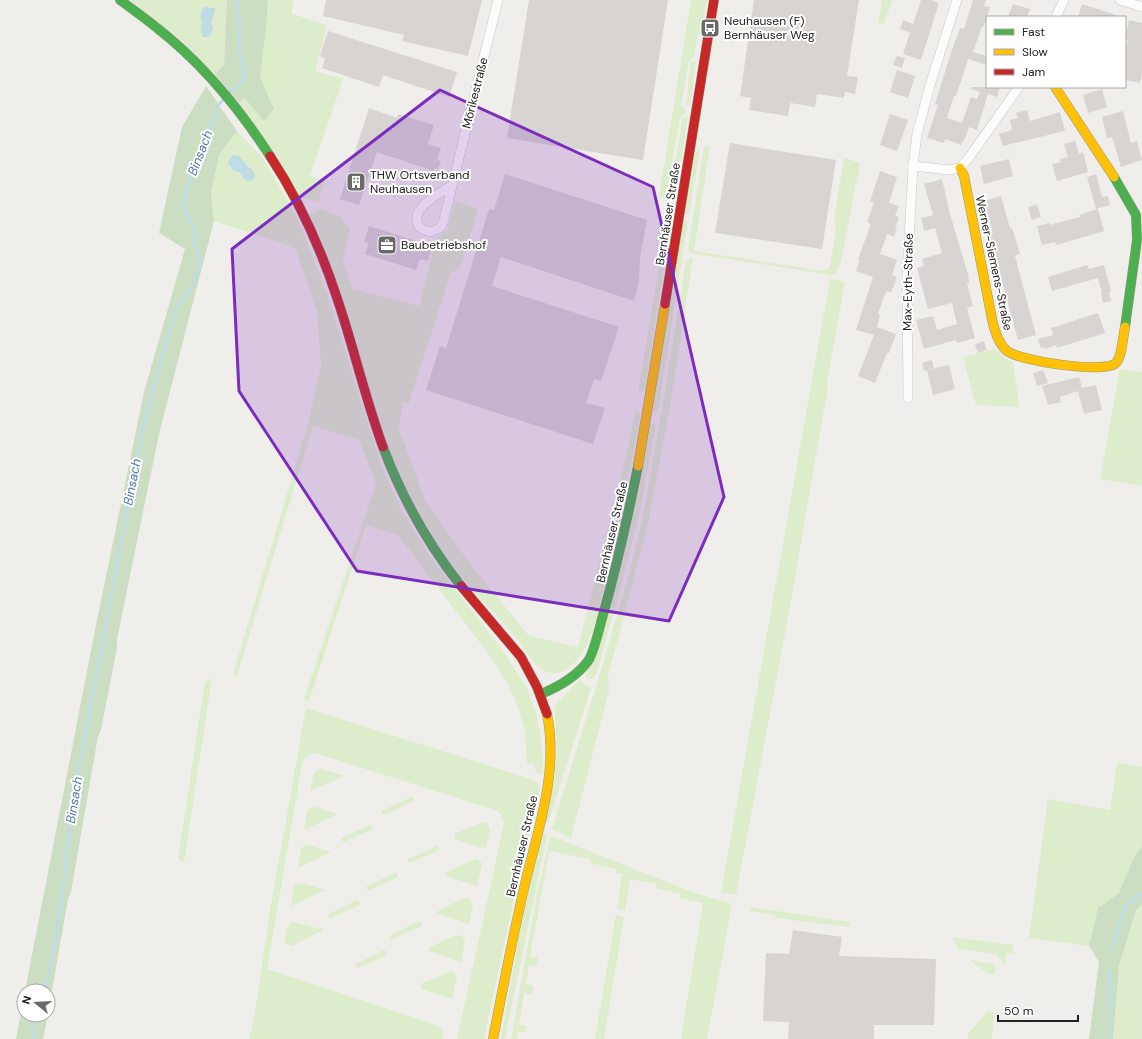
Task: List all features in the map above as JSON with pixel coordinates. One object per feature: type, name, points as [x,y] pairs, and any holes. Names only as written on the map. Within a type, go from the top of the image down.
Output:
[{"type":"street","points":[[120,0],[181,48],[215,84],[237,108],[261,141],[282,174],[317,242],[337,295],[381,442],[411,511],[443,562],[521,657],[541,694]]},
{"type":"street","name":"Mörikestraße","points":[[452,185],[420,208],[417,218],[420,228],[431,232],[440,228],[443,223],[498,0]]},
{"type":"street","name":"Bernhäuser Straße","points":[[494,1039],[527,875],[550,781],[552,754],[550,732],[546,709],[541,694],[552,690],[577,673],[589,660],[617,565],[640,458],[714,0]]},
{"type":"street","name":"Max-Eyth-Straße","points":[[908,398],[907,276],[913,166],[917,134],[930,85],[957,0]]},
{"type":"street","points":[[1056,16],[1064,0]]},
{"type":"street","points":[[1120,0],[1142,7]]},
{"type":"street","points":[[913,166],[949,170],[960,168],[1019,88]]},
{"type":"street","name":"Werner-Siemens-Straße","points":[[960,168],[964,176],[993,324],[999,342],[1009,352],[1030,360],[1094,367],[1108,367],[1115,364],[1122,345],[1137,240],[1136,215],[1122,189],[1056,88]]},
{"type":"highlighted area","points":[[440,90],[653,187],[724,497],[669,621],[357,571],[239,391],[232,249]]},
{"type":"green space","points":[[131,0],[227,0],[224,65],[215,74],[184,43]]},
{"type":"green space","points":[[227,0],[268,0],[260,77],[274,109],[264,121],[244,97],[239,103],[215,74],[224,65]]},
{"type":"green space","points":[[268,0],[293,0],[292,14],[327,25],[315,71],[343,79],[310,176],[325,181],[318,202],[302,198],[272,149],[239,103],[244,97],[274,109],[260,77]]},
{"type":"green space","points":[[691,0],[707,0],[701,35],[698,34],[694,57],[689,60],[681,106],[686,109],[685,113],[680,118],[667,191],[670,200],[659,197]]},
{"type":"green space","points":[[882,0],[892,0],[884,25],[878,23]]},
{"type":"green space","points":[[696,61],[690,106],[686,105],[691,62]]},
{"type":"green space","points":[[206,86],[237,131],[219,155],[211,194],[214,221],[159,434],[117,639],[117,648],[101,730],[98,736],[71,892],[68,899],[53,983],[27,983],[95,630],[144,392],[185,249],[159,233],[182,127]]},
{"type":"green space","points":[[687,116],[674,202],[671,190],[682,120]]},
{"type":"green space","points":[[237,131],[262,157],[298,220],[326,291],[382,467],[403,513],[428,554],[506,655],[526,687],[535,709],[541,738],[543,762],[542,772],[539,774],[536,772],[534,764],[527,763],[525,732],[517,705],[508,684],[487,652],[398,535],[366,525],[309,701],[304,699],[376,483],[359,440],[313,426],[237,676],[233,674],[308,424],[321,366],[317,312],[296,250],[289,245],[214,221],[211,194],[219,155]]},
{"type":"green space","points":[[710,145],[694,251],[823,271],[830,267],[836,229],[834,219],[844,158],[860,163],[841,262],[835,274],[832,275],[690,253],[688,249],[704,147]]},
{"type":"green space","points":[[700,148],[689,215],[683,214],[693,156]]},
{"type":"green space","points":[[455,201],[475,208],[477,210],[477,214],[460,267],[457,271],[451,272],[409,403],[403,401],[399,429],[426,502],[470,564],[529,636],[578,647],[623,469],[636,410],[639,413],[640,418],[614,547],[594,627],[578,660],[567,669],[558,673],[551,673],[543,670],[537,665],[515,637],[453,566],[434,540],[422,520],[411,499],[384,435],[309,214],[321,209],[339,216],[350,229],[343,260],[352,289],[419,306],[436,238],[448,229]]},
{"type":"green space","points":[[682,220],[688,221],[658,412],[652,409]]},
{"type":"green space","points":[[660,222],[666,224],[669,235],[645,388],[638,394],[663,243],[656,241]]},
{"type":"green space","points":[[693,257],[670,407],[647,528],[608,676],[609,690],[571,838],[552,829],[628,578],[642,521],[686,261]]},
{"type":"green space","points":[[830,279],[845,282],[789,612],[736,895],[721,893]]},
{"type":"green space","points":[[996,349],[1004,358],[1013,362],[1019,407],[976,405],[963,357]]},
{"type":"green space","points":[[1120,369],[1142,372],[1142,486],[1100,479]]},
{"type":"green space","points":[[652,423],[656,426],[640,511],[597,672],[593,678],[590,679],[585,677],[598,648],[650,426]]},
{"type":"green space","points":[[212,678],[184,862],[178,859],[205,682]]},
{"type":"green space","points":[[579,680],[591,688],[548,823],[544,821],[553,787],[557,754],[554,707]]},
{"type":"green space","points":[[306,708],[537,781],[540,790],[518,879],[484,1039],[457,1039],[504,824],[501,815],[498,811],[315,753],[307,756],[302,764],[267,969],[437,1025],[442,1031],[443,1039],[249,1039],[254,1019],[271,905]]},
{"type":"green space","points":[[1117,763],[1142,767],[1142,846],[1134,857],[1119,893],[1098,908],[1089,946],[1029,938],[1048,799],[1110,810]]},
{"type":"green space","points":[[318,769],[345,776],[310,791],[314,773]]},
{"type":"green space","points":[[411,797],[414,798],[414,801],[385,815],[382,814],[382,811]]},
{"type":"green space","points":[[312,807],[338,814],[304,830],[307,811]]},
{"type":"green space","points":[[482,822],[487,823],[490,829],[486,849],[454,839],[455,834]]},
{"type":"green space","points":[[370,825],[373,826],[372,829],[344,842],[341,840],[342,838]]},
{"type":"green space","points":[[547,835],[505,1039],[501,1039],[521,927],[541,837]]},
{"type":"green space","points":[[551,836],[692,892],[732,904],[707,1039],[681,1039],[703,903],[680,898],[680,894],[656,888],[656,884],[630,879],[625,911],[617,909],[622,874],[616,873],[616,869],[590,863],[590,859],[549,851],[530,957],[538,958],[536,966],[529,965],[526,984],[533,986],[532,994],[524,993],[519,1024],[527,1026],[525,1033],[518,1032],[517,1039],[511,1039],[538,888]]},
{"type":"green space","points":[[305,845],[331,852],[298,868],[301,849]]},
{"type":"green space","points":[[437,846],[439,847],[439,850],[410,863],[408,862],[408,859]]},
{"type":"green space","points":[[1142,846],[1142,904],[1136,910],[1119,966],[1113,1039],[1089,1039],[1099,962],[1089,946],[1098,908],[1119,893],[1134,857]]},
{"type":"green space","points":[[475,859],[481,862],[482,865],[477,886],[446,876],[447,872]]},
{"type":"green space","points":[[395,873],[398,874],[398,877],[369,890],[366,889],[367,886]]},
{"type":"green space","points":[[299,883],[325,890],[291,906],[294,887]]},
{"type":"green space","points":[[467,897],[472,901],[473,905],[469,924],[437,913],[439,910]]},
{"type":"green space","points":[[357,900],[360,902],[360,905],[331,918],[328,917],[329,914]]},
{"type":"green space","points":[[1142,904],[1142,1039],[1113,1039],[1119,966],[1136,910]]},
{"type":"green space","points":[[751,907],[850,922],[849,927],[776,918],[775,915],[750,911]]},
{"type":"green space","points":[[616,915],[624,917],[604,1039],[595,1039]]},
{"type":"green space","points":[[419,921],[422,923],[422,926],[393,939],[390,938],[391,935]]},
{"type":"green space","points":[[291,922],[324,930],[291,946],[286,943],[285,938],[287,929]]},
{"type":"green space","points":[[456,935],[462,936],[465,941],[461,962],[429,951],[430,947]]},
{"type":"green space","points":[[953,937],[1013,945],[1013,953],[1006,953],[1005,965],[996,954],[959,949]]},
{"type":"green space","points":[[384,950],[387,952],[387,955],[358,968],[355,967],[356,964]]},
{"type":"green space","points":[[970,960],[992,964],[995,968],[995,974],[988,974]]},
{"type":"green space","points":[[449,972],[453,972],[457,977],[452,999],[421,989],[421,984]]},
{"type":"green space","points":[[987,1012],[994,1012],[992,1039],[968,1039],[968,1034]]},
{"type":"green space","points":[[19,1023],[46,1023],[43,1039],[16,1039]]},
{"type":"water","points":[[205,7],[214,8],[215,10],[211,24],[213,28],[211,35],[203,37],[201,34],[202,23],[200,14]]},
{"type":"water","points":[[233,155],[239,156],[248,167],[253,170],[255,176],[253,180],[245,180],[239,172],[234,171],[228,164]]},
{"type":"building","points":[[326,0],[482,0],[468,56],[402,41],[404,35],[323,16]]},
{"type":"building","points":[[529,0],[668,0],[643,160],[507,138]]},
{"type":"building","points":[[754,0],[859,0],[847,76],[858,77],[855,94],[845,92],[844,98],[817,94],[815,107],[790,103],[788,116],[749,110],[751,98],[740,96]]},
{"type":"building","points":[[921,0],[931,0],[939,3],[921,60],[903,54],[910,33],[900,29],[903,20],[913,24]]},
{"type":"building","points":[[973,0],[986,0],[984,6],[990,7],[973,52],[986,56],[986,65],[968,59],[947,118],[962,123],[971,97],[977,99],[980,92],[971,89],[971,87],[1000,88],[997,97],[988,94],[977,130],[969,127],[961,145],[945,139],[944,143],[927,138],[938,105],[935,104],[950,56],[960,28],[964,29]]},
{"type":"building","points":[[1013,4],[1030,9],[1027,16],[1008,16]]},
{"type":"building","points":[[1082,4],[1116,15],[1116,16],[1078,16]]},
{"type":"building","points":[[1129,20],[1142,23],[1142,73],[1140,83],[1126,80],[1126,47],[1128,40],[1126,39]]},
{"type":"building","points":[[328,31],[457,72],[449,97],[383,75],[379,87],[322,68],[325,58],[320,56]]},
{"type":"building","points":[[897,56],[905,58],[902,68],[893,65]]},
{"type":"building","points":[[897,70],[915,76],[908,98],[890,92]]},
{"type":"building","points":[[1102,89],[1107,107],[1088,113],[1083,95]]},
{"type":"building","points":[[369,108],[397,118],[398,114],[434,125],[428,144],[441,148],[437,160],[441,161],[438,169],[434,168],[434,171],[377,152],[359,205],[340,199]]},
{"type":"building","points":[[1027,110],[1030,121],[1060,112],[1065,131],[1003,146],[999,134],[1012,130],[1010,120],[1018,118],[1016,113]]},
{"type":"building","points":[[1123,111],[1131,143],[1137,141],[1142,160],[1121,167],[1112,137],[1107,138],[1102,117]]},
{"type":"building","points":[[890,114],[908,120],[897,151],[880,145]]},
{"type":"building","points":[[1075,141],[1079,154],[1083,152],[1088,172],[1057,181],[1052,164],[1061,162],[1060,159],[1068,157],[1064,144]]},
{"type":"building","points":[[730,143],[836,160],[822,249],[715,233]]},
{"type":"building","points":[[1009,159],[1013,176],[984,184],[980,166]]},
{"type":"building","points":[[880,171],[897,177],[889,203],[899,206],[895,216],[899,217],[895,228],[897,228],[894,237],[887,234],[880,254],[897,260],[892,275],[897,277],[891,293],[886,291],[878,314],[880,315],[877,327],[896,334],[875,383],[858,376],[874,335],[856,330],[873,277],[856,271],[860,260],[858,259],[871,224],[867,222],[874,203],[870,201]]},
{"type":"building","points":[[505,174],[647,220],[640,258],[639,282],[634,301],[501,257],[492,286],[619,327],[601,381],[594,379],[586,403],[605,408],[593,444],[426,390],[440,346],[446,348],[489,209],[494,210]]},
{"type":"building","points":[[1096,174],[1102,197],[1108,196],[1110,205],[1096,209],[1087,177]]},
{"type":"building","points":[[942,179],[950,214],[968,274],[969,283],[967,283],[973,306],[967,308],[975,338],[957,343],[956,340],[924,349],[916,320],[933,316],[937,330],[957,324],[952,303],[928,309],[917,268],[924,266],[922,259],[942,253],[935,228],[924,231],[921,218],[933,215],[924,184]]},
{"type":"building","points":[[1001,196],[1010,228],[1012,228],[1020,254],[1015,256],[1036,335],[1018,340],[989,234],[993,233],[984,201]]},
{"type":"building","points":[[1037,204],[1041,217],[1032,220],[1028,207]]},
{"type":"building","points":[[1098,209],[1104,231],[1056,245],[1055,242],[1042,245],[1037,226],[1050,223],[1050,225],[1080,217],[1079,215]]},
{"type":"building","points":[[369,226],[432,246],[428,261],[420,259],[416,270],[365,254],[369,243],[364,242]]},
{"type":"building","points":[[1087,265],[1089,269],[1104,265],[1111,291],[1109,292],[1111,301],[1103,303],[1098,278],[1052,291],[1048,277]]},
{"type":"building","points":[[1098,313],[1105,333],[1057,348],[1056,345],[1045,349],[1044,347],[1041,348],[1038,339],[1053,335],[1051,328]]},
{"type":"building","points":[[984,341],[987,350],[978,353],[975,344]]},
{"type":"building","points":[[932,360],[934,368],[924,371],[922,363]]},
{"type":"building","points":[[949,365],[955,389],[933,395],[927,370]]},
{"type":"building","points":[[1043,370],[1048,383],[1037,386],[1033,373]]},
{"type":"building","points":[[1079,377],[1082,388],[1096,385],[1102,410],[1084,414],[1078,391],[1060,397],[1061,402],[1048,405],[1042,386]]},
{"type":"building","points":[[793,930],[842,937],[839,956],[936,959],[934,1025],[874,1025],[874,1039],[788,1039],[789,1022],[763,1021],[766,953],[789,954]]},
{"type":"waterway","name":"Binsach","points":[[228,95],[245,78],[239,51],[240,25],[237,0]]},
{"type":"waterway","name":"Binsach","points":[[46,983],[64,883],[70,817],[142,431],[176,308],[194,284],[201,263],[194,243],[196,232],[183,207],[195,159],[208,136],[218,105],[224,99]]},
{"type":"waterway","points":[[1113,946],[1125,907],[1142,893]]},
{"type":"waterway","points":[[1110,972],[1110,1039]]},
{"type":"waterway","name":"Binsach","points":[[34,1023],[35,1039]]},
{"type":"traffic: fast","points":[[120,0],[174,42],[204,71],[246,121],[270,156]]},
{"type":"traffic: fast","points":[[1114,177],[1136,215],[1137,240],[1125,327]]},
{"type":"traffic: fast","points":[[383,447],[398,484],[416,520],[426,537],[461,586]]},
{"type":"traffic: fast","points":[[541,694],[573,676],[584,666],[590,657],[597,639],[613,578],[638,466]]},
{"type":"traffic: slow","points":[[1056,88],[1114,177]]},
{"type":"traffic: slow","points":[[960,168],[964,176],[993,324],[1000,342],[1007,351],[1028,359],[1062,365],[1080,367],[1108,366],[1116,363],[1118,360],[1125,327]]},
{"type":"traffic: slow","points":[[638,466],[665,304]]},
{"type":"traffic: slow","points":[[493,1039],[508,962],[525,884],[541,821],[549,779],[550,736],[547,714]]},
{"type":"traffic: jam","points":[[665,304],[714,0]]},
{"type":"traffic: jam","points":[[270,156],[300,207],[324,261],[383,447]]},
{"type":"traffic: jam","points":[[461,586],[521,657],[537,687],[547,714]]},
{"type":"place","name":"Neuhausen (F) Bernhäuser Weg","points":[[710,28]]},
{"type":"place","name":"THW Ortsverband Neuhausen","points":[[356,182]]},
{"type":"place","name":"Baubetriebshof","points":[[387,245]]}]
